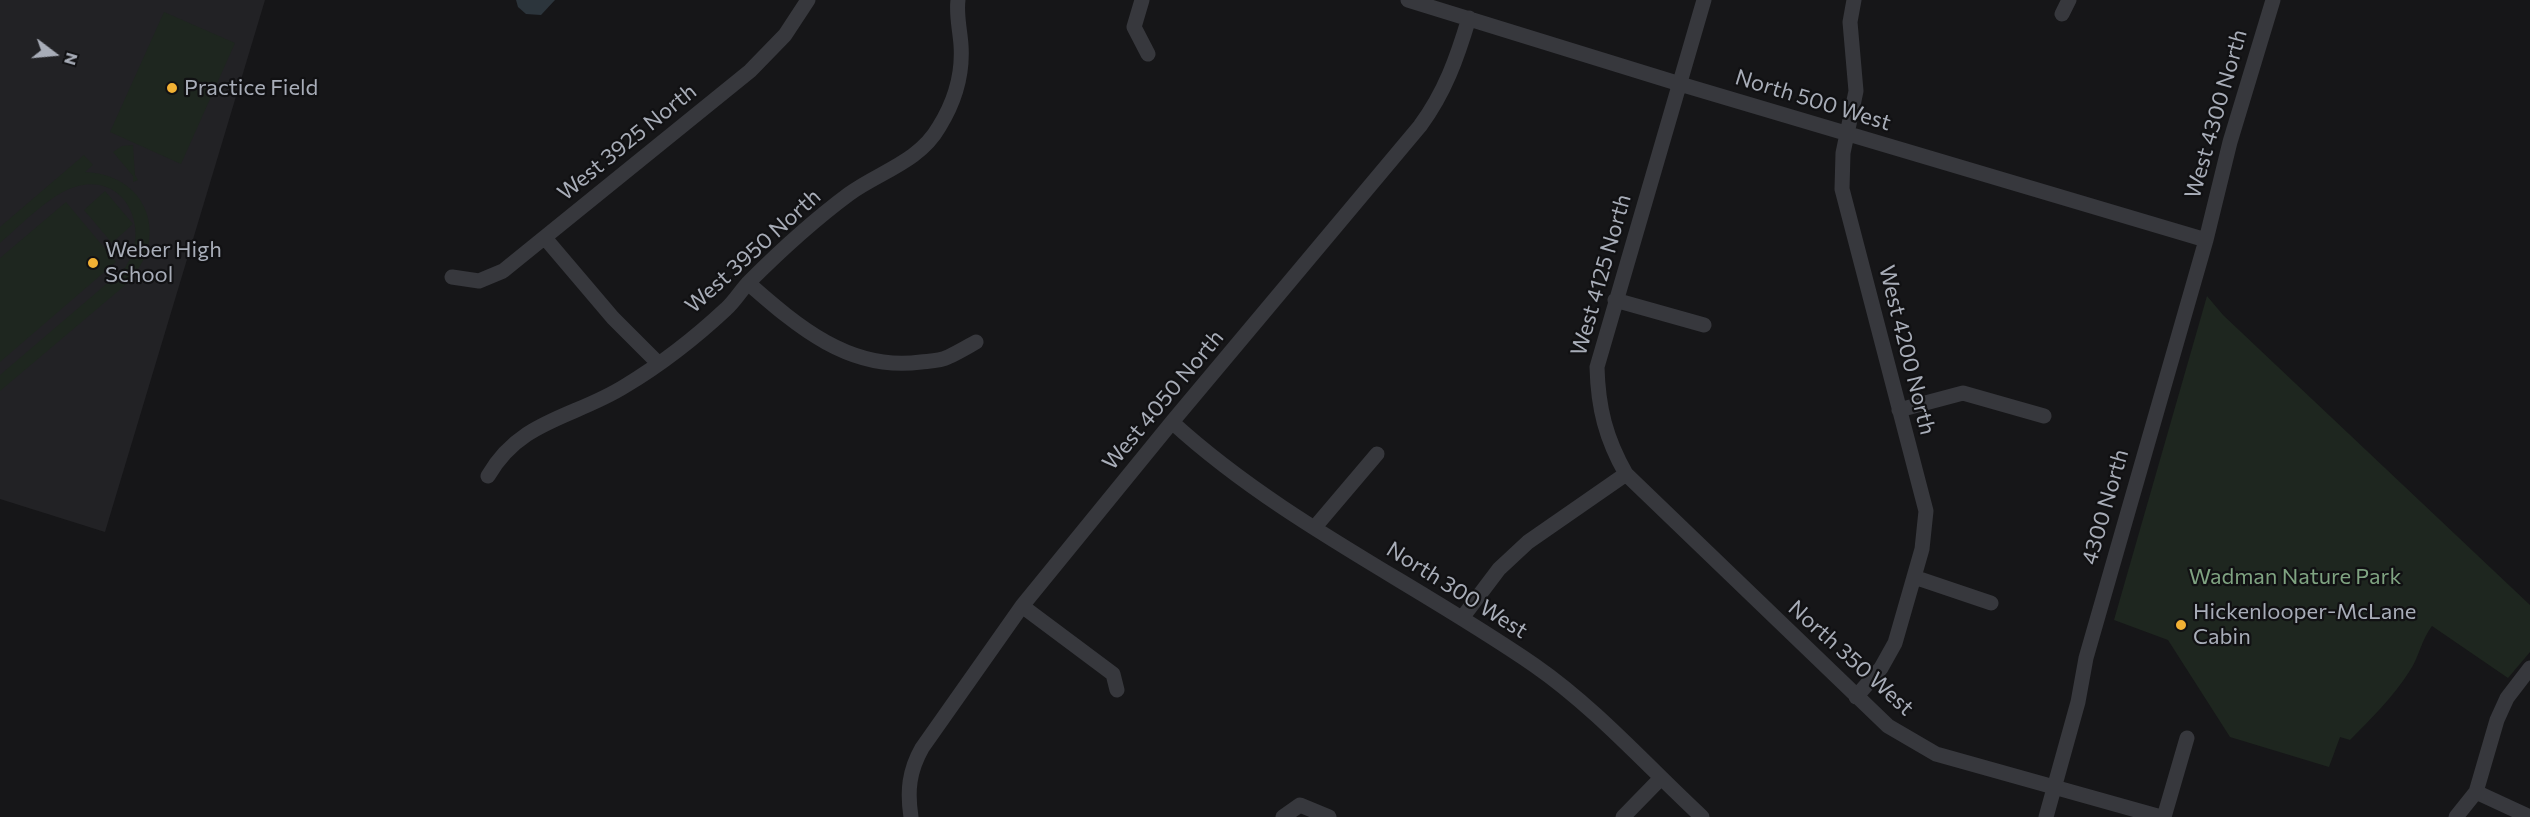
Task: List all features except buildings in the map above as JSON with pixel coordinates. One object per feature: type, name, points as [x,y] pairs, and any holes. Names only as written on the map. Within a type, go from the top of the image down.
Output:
[{"type":"street","name":"West 3925 North","points":[[452,277],[478,281],[487,278],[503,270],[545,238],[750,71],[785,34],[808,0]]},
{"type":"street","name":"West 3950 North","points":[[488,476],[498,458],[519,437],[547,421],[613,394],[658,363],[727,308],[748,283],[850,193],[918,152],[938,130],[959,81],[961,48],[958,0]]},
{"type":"street","points":[[1142,0],[1134,27],[1148,54]]},
{"type":"street","name":"North 500 West","points":[[1408,0],[1444,5],[1469,18],[1680,84],[2206,240]]},
{"type":"street","name":"West 4125 North","points":[[1626,474],[1610,446],[1597,397],[1597,367],[1704,0]]},
{"type":"street","name":"West 4200 North","points":[[1854,0],[1850,22],[1856,91],[1842,161],[1842,189],[1926,512],[1922,549],[1895,643],[1881,668],[1856,697]]},
{"type":"street","name":"West 4300 North","points":[[2206,240],[2224,165],[2273,0]]},
{"type":"street","name":"West 4050 North","points":[[911,817],[908,792],[914,763],[1023,606],[1172,422],[1420,126],[1437,103],[1454,68],[1469,18]]},
{"type":"street","points":[[545,238],[613,318],[658,363]]},
{"type":"street","name":"4300 North","points":[[2046,817],[2091,638],[2206,240]]},
{"type":"street","points":[[748,283],[799,327],[823,342],[852,355],[880,362],[904,364],[946,358],[976,342]]},
{"type":"street","points":[[1615,300],[1704,326]]},
{"type":"street","points":[[1899,410],[1963,393],[2044,416]]},
{"type":"street","name":"North 300 West","points":[[1172,422],[1210,457],[1315,527],[1535,666],[1588,708],[1702,817]]},
{"type":"street","points":[[1315,527],[1377,454]]},
{"type":"street","points":[[1462,618],[1499,568],[1528,542],[1626,474]]},
{"type":"street","name":"North 350 West","points":[[1626,474],[1888,726],[1936,754],[2163,817]]},
{"type":"street","points":[[1914,577],[1991,603]]},
{"type":"street","points":[[1023,606],[1113,674],[1117,690]]},
{"type":"street","points":[[2456,817],[2476,792],[2497,720],[2507,698],[2530,668]]},
{"type":"street","points":[[2163,817],[2187,738]]},
{"type":"street","points":[[1623,817],[1661,778]]},
{"type":"street","points":[[2476,792],[2530,817]]},
{"type":"street","points":[[1283,817],[1300,805],[1329,817]]},
{"type":"shaded area","name":"Weber High School","points":[[0,0],[265,0],[105,532],[0,499]]},
{"type":"shaded area","points":[[516,0],[555,0],[541,15],[526,14],[518,7]]},
{"type":"green space","name":"Practice Field","points":[[164,12],[235,43],[181,164],[110,132]]},
{"type":"green space","points":[[133,145],[135,175],[138,180],[133,182],[133,176],[113,152],[122,146]]},
{"type":"green space","points":[[84,155],[93,165],[85,172],[108,176],[126,185],[139,198],[147,214],[150,233],[147,251],[138,270],[123,287],[0,391],[0,375],[125,268],[132,253],[136,238],[130,209],[121,197],[110,189],[95,185],[78,186],[58,195],[37,210],[0,243],[0,227]]},
{"type":"green space","points":[[105,191],[133,224],[112,243],[84,210]]},
{"type":"green space","points":[[66,202],[116,262],[0,362],[0,258]]},
{"type":"green space","name":"Wadman Nature Park","points":[[2207,296],[2223,315],[2530,605],[2530,652],[2508,678],[2432,626],[2403,681],[2350,740],[2340,737],[2329,767],[2230,737],[2168,640],[2114,620]]},
{"type":"place","name":"Practice Field","points":[[172,88]]},
{"type":"place","name":"Weber High School","points":[[93,263]]},
{"type":"place","name":"Hickenlooper-McLane Cabin","points":[[2181,625]]}]
